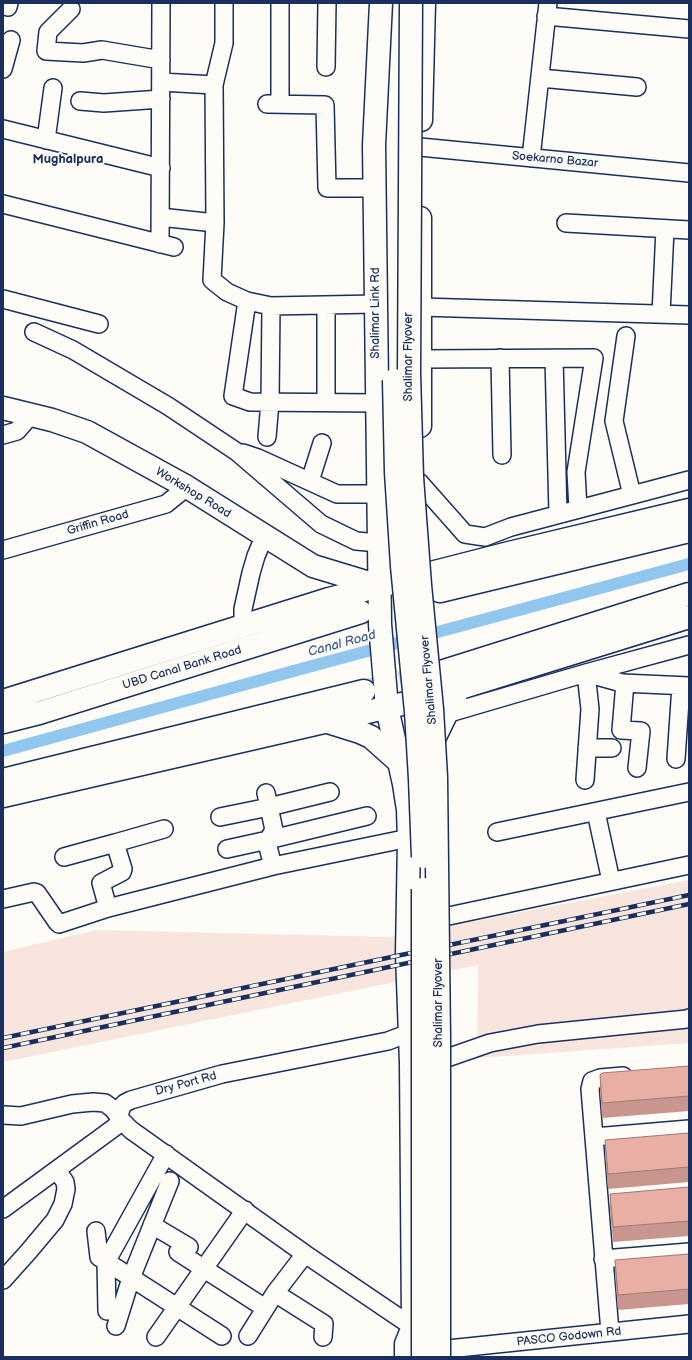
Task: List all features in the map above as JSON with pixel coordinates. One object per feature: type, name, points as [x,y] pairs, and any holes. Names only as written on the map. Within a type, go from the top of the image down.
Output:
[{"type":"main road","name":"Shalimar Link Rd","points":[[381,3],[374,145],[379,586],[380,624],[387,708],[404,784],[408,810],[409,838],[407,947],[410,1033],[413,1327]]},
{"type":"main road","name":"Shalimar Flyover","points":[[397,3],[394,327],[395,449],[402,566],[416,712],[421,795],[423,872],[423,1357]]},
{"type":"main road","name":"Shalimar Flyover","points":[[411,3],[409,373],[412,485],[432,709],[436,777],[445,1354]]},
{"type":"main road","points":[[424,3],[420,147],[421,359],[419,482],[422,605],[435,669],[428,698],[444,917],[445,1354]]},
{"type":"main road","name":"Workshop Road","points":[[3,408],[52,420],[87,432],[187,487],[313,566],[379,586]]},
{"type":"main road","points":[[3,701],[329,599],[689,510]]},
{"type":"main road","points":[[440,591],[689,531]]},
{"type":"main road","points":[[435,669],[689,594]]},
{"type":"main road","name":"UBD Canal Bank Road","points":[[3,722],[39,713],[361,612]]},
{"type":"main road","points":[[3,796],[428,698],[689,617]]},
{"type":"main road","points":[[432,743],[459,688]]},
{"type":"main road","points":[[3,780],[364,691]]},
{"type":"main road","points":[[326,721],[371,737],[399,762]]},
{"type":"main road","points":[[407,947],[444,943]]},
{"type":"main road","points":[[406,1357],[406,1344],[413,1327]]},
{"type":"street","points":[[3,6],[8,7],[9,3]]},
{"type":"street","points":[[3,204],[167,245],[160,217],[161,3]]},
{"type":"street","points":[[224,3],[224,43],[214,85],[215,223],[212,280],[227,292],[247,301],[271,306],[376,304]]},
{"type":"street","points":[[280,3],[274,104],[325,105],[327,188],[375,188]]},
{"type":"street","points":[[326,67],[327,3]]},
{"type":"street","points":[[71,10],[48,32],[46,51],[83,54],[102,50],[161,60]]},
{"type":"street","points":[[531,158],[547,10],[689,29]]},
{"type":"street","points":[[3,69],[11,40]]},
{"type":"street","points":[[540,78],[637,87]]},
{"type":"street","points":[[161,82],[214,85]]},
{"type":"street","points":[[46,140],[54,88]]},
{"type":"street","points":[[80,101],[104,103],[161,99]]},
{"type":"street","points":[[3,129],[161,168]]},
{"type":"street","name":"Soekarno Bazar","points":[[420,147],[689,173]]},
{"type":"street","points":[[160,217],[215,223]]},
{"type":"street","points":[[566,223],[689,230]]},
{"type":"street","points":[[661,314],[665,229]]},
{"type":"street","points":[[3,299],[99,324]]},
{"type":"street","points":[[247,301],[233,396],[250,402],[377,403]]},
{"type":"street","points":[[326,305],[326,402]]},
{"type":"street","points":[[267,437],[270,402],[271,306]]},
{"type":"street","points":[[421,307],[689,315]]},
{"type":"street","points":[[34,332],[72,350],[168,406],[237,452],[321,524],[356,541],[379,543]]},
{"type":"street","points":[[626,336],[614,421],[632,495]]},
{"type":"street","points":[[500,358],[502,455]]},
{"type":"street","points":[[554,358],[558,514]]},
{"type":"street","points":[[421,359],[594,358],[576,472],[578,509]]},
{"type":"street","points":[[3,435],[17,431],[31,415]]},
{"type":"street","points":[[310,481],[322,443]]},
{"type":"street","points":[[237,452],[258,458],[337,494],[378,494]]},
{"type":"street","points":[[419,482],[465,534],[485,537],[511,527],[689,480]]},
{"type":"street","name":"Griffin Road","points":[[3,550],[166,504],[187,487]]},
{"type":"street","points":[[243,626],[243,610],[251,572],[264,536]]},
{"type":"street","points":[[485,537],[490,558]]},
{"type":"street","points":[[446,714],[689,645]]},
{"type":"street","points":[[586,673],[625,683],[685,686],[676,759]]},
{"type":"street","points":[[585,780],[590,710],[586,673]]},
{"type":"street","points":[[625,683],[621,730],[641,731],[637,768]]},
{"type":"street","points":[[588,748],[612,748]]},
{"type":"street","points":[[220,818],[268,800],[330,792]]},
{"type":"street","points":[[497,832],[689,792]]},
{"type":"street","points":[[268,800],[274,830],[268,840],[273,866]]},
{"type":"street","points":[[596,812],[611,881]]},
{"type":"street","points":[[227,849],[367,816]]},
{"type":"street","points":[[64,857],[164,829]]},
{"type":"street","points":[[3,899],[34,892],[37,893],[59,924],[108,908],[273,866],[409,838]]},
{"type":"street","points":[[108,908],[101,883],[122,872],[123,870],[115,843]]},
{"type":"street","points":[[444,917],[689,865]]},
{"type":"street","points":[[444,1059],[490,1043],[538,1034],[689,1018]]},
{"type":"street","name":"Dry Port Rd","points":[[3,1209],[116,1127],[120,1118],[122,1106],[138,1097],[222,1074],[388,1041],[410,1033]]},
{"type":"street","points":[[610,1332],[590,1089],[592,1081],[600,1078],[637,1075]]},
{"type":"street","points":[[3,1115],[21,1116],[72,1104],[100,1102],[109,1105],[131,1130],[305,1254],[413,1327],[445,1354]]},
{"type":"street","points":[[594,1137],[689,1129]]},
{"type":"street","points":[[107,1311],[106,1262],[166,1154]]},
{"type":"street","points":[[3,1280],[55,1220],[63,1204],[66,1189],[65,1182],[57,1170]]},
{"type":"street","points":[[116,1326],[131,1278],[170,1181]]},
{"type":"street","points":[[156,1337],[245,1210]]},
{"type":"street","points":[[152,1225],[184,1249],[203,1268],[265,1308]]},
{"type":"street","points":[[96,1230],[98,1257],[222,1336]]},
{"type":"street","points":[[603,1259],[689,1252]]},
{"type":"street","points":[[248,1336],[275,1293],[305,1254]]},
{"type":"street","points":[[275,1293],[324,1324],[323,1337]]},
{"type":"street","name":"PASCO Godown Rd","points":[[445,1354],[610,1332],[689,1324]]},
{"type":"shaded area","points":[[689,880],[689,1043],[477,1058],[478,965],[3,1062],[3,952],[96,930],[390,937]]},
{"type":"building","points":[[689,1066],[689,1096],[602,1103],[600,1075],[602,1073]]},
{"type":"building","points":[[689,1133],[689,1167],[608,1174],[605,1140]]},
{"type":"building","points":[[689,1187],[689,1221],[613,1227],[610,1194]]},
{"type":"building","points":[[689,1254],[689,1289],[618,1295],[615,1260]]},
{"type":"waterway","name":"Canal Road","points":[[3,751],[689,564]]},
{"type":"tunnel","points":[[368,690],[431,674]]},
{"type":"railway","points":[[3,1038],[689,895]]},
{"type":"railway","points":[[3,1048],[689,904]]},
{"type":"district","name":"Mughalpura","points":[[68,160]]}]
